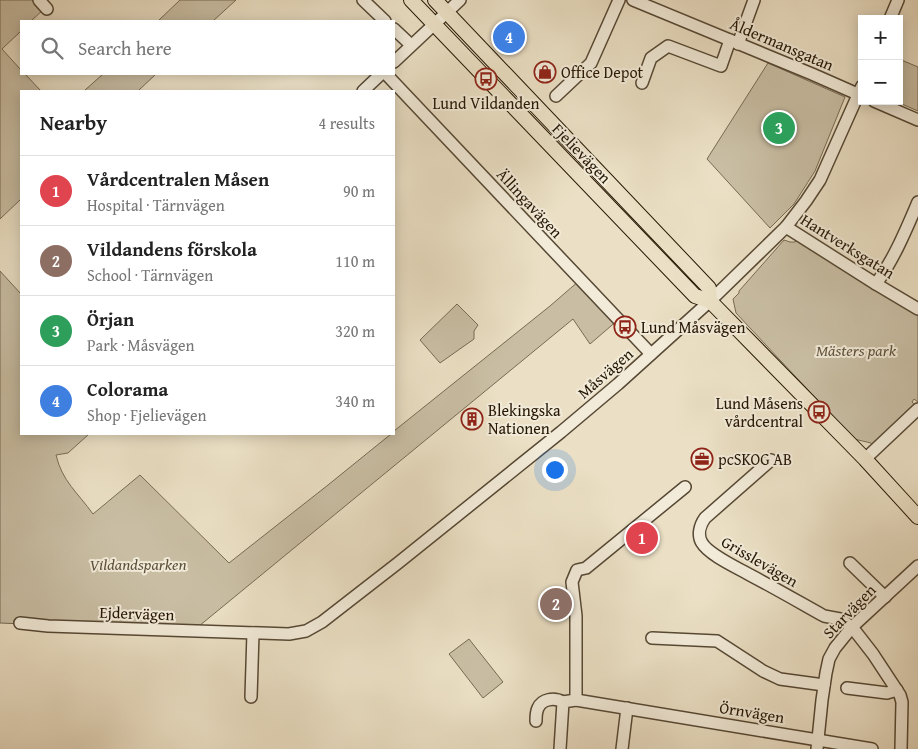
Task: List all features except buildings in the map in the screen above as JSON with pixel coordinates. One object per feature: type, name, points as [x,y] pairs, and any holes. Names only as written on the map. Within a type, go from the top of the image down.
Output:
[{"type":"main road","name":"Fjelievägen","points":[[411,0],[695,296],[710,301],[865,459],[918,517]]},
{"type":"main road","name":"Fjelievägen","points":[[435,0],[709,288],[710,301]]},
{"type":"street","points":[[39,0],[47,9]]},
{"type":"street","points":[[363,0],[385,20]]},
{"type":"street","points":[[395,61],[460,0]]},
{"type":"street","points":[[556,96],[592,63],[619,0]]},
{"type":"street","name":"Åldermansgatan","points":[[633,0],[858,91]]},
{"type":"street","points":[[642,83],[651,58],[668,46],[721,66],[754,0]]},
{"type":"street","points":[[892,15],[898,0]]},
{"type":"street","points":[[395,30],[411,45]]},
{"type":"street","points":[[364,90],[380,75]]},
{"type":"street","name":"Ällingavägen","points":[[387,75],[651,354]]},
{"type":"street","name":"Måsvägen","points":[[253,634],[289,634],[306,631],[322,622],[561,432],[651,354],[710,301],[786,226],[820,180],[858,98]]},
{"type":"street","points":[[883,105],[918,120]]},
{"type":"street","points":[[876,284],[900,243],[918,202]]},
{"type":"street","name":"Hantverksgatan","points":[[786,226],[918,309]]},
{"type":"street","points":[[865,459],[918,409]]},
{"type":"street","name":"Grisslevägen","points":[[771,460],[704,518],[700,532],[703,545],[716,556],[824,616],[840,619],[852,627]]},
{"type":"street","points":[[576,700],[576,616],[572,582],[577,570],[586,568],[685,487]]},
{"type":"street","points":[[850,563],[885,597]]},
{"type":"street","name":"Starvägen","points":[[817,744],[829,658],[852,627],[918,566]]},
{"type":"street","name":"Ejdervägen","points":[[20,623],[48,626],[253,634]]},
{"type":"street","points":[[852,627],[873,654],[900,695],[902,702],[901,749]]},
{"type":"street","points":[[251,698],[253,634]]},
{"type":"street","points":[[652,638],[717,641],[763,671],[780,679],[824,685]]},
{"type":"street","points":[[847,688],[887,693],[897,690]]},
{"type":"street","name":"Örnvägen","points":[[536,721],[536,711],[543,702],[550,699],[558,699],[563,702],[576,700],[817,744],[872,749]]},
{"type":"street","points":[[560,749],[563,702]]},
{"type":"street","points":[[622,749],[627,708]]},
{"type":"green space","points":[[0,0],[36,0],[44,9],[32,20],[20,20],[20,32],[2,49],[20,69],[20,75],[26,75],[40,90],[20,90],[20,200],[0,219]]},
{"type":"green space","points":[[180,0],[236,0],[214,20],[159,20]]},
{"type":"green space","points":[[903,61],[918,67],[918,111],[903,104]]},
{"type":"green space","points":[[768,63],[845,97],[815,171],[794,204],[770,228],[707,159]]},
{"type":"green space","points":[[102,75],[155,75],[139,90],[85,90]]},
{"type":"green space","name":"Mästers park","points":[[798,239],[918,313],[918,402],[914,399],[912,402],[915,405],[873,446],[871,443],[854,439],[736,313],[733,299],[739,291],[784,240],[795,242]]},
{"type":"green space","name":"Vildandsparken","points":[[0,271],[20,293],[20,435],[88,435],[68,453],[56,455],[66,480],[93,514],[140,475],[229,563],[390,435],[395,435],[395,430],[580,280],[618,320],[590,344],[573,319],[193,631],[0,623]]},
{"type":"green space","points":[[457,304],[478,325],[474,331],[474,339],[440,363],[420,340]]},
{"type":"green space","points":[[469,639],[503,682],[483,698],[449,654]]},
{"type":"place","name":"Colorama","points":[[509,37]]},
{"type":"place","name":"Office Depot","points":[[545,72]]},
{"type":"place","name":"Lund Vildanden","points":[[486,79]]},
{"type":"place","name":"Örjan","points":[[779,128]]},
{"type":"place","name":"Lund Måsvägen","points":[[625,327]]},
{"type":"place","name":"Lund Måsens vårdcentral","points":[[819,412]]},
{"type":"place","name":"Blekingska Nationen","points":[[472,419]]},
{"type":"place","name":"pcSKOG AB","points":[[702,459]]},
{"type":"place","name":"Vårdcentralen Måsen","points":[[642,538]]},
{"type":"place","name":"Vildandens förskola","points":[[556,604]]}]
